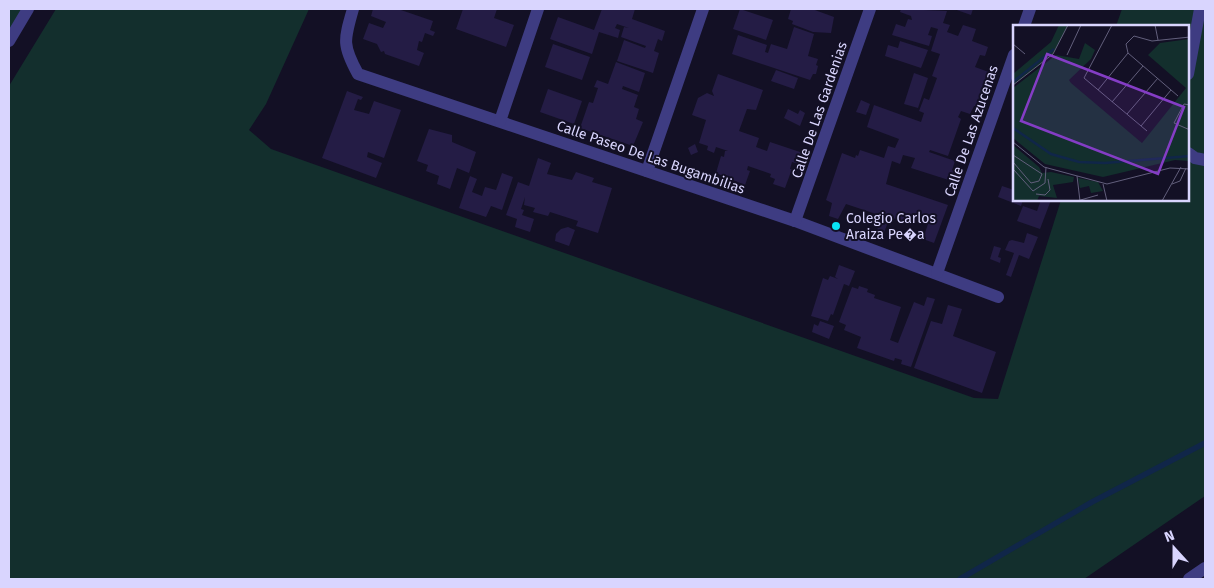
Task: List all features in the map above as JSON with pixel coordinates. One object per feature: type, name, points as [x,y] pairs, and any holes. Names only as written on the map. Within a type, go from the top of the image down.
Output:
[{"type":"street","points":[[9,41],[28,9]]},
{"type":"street","name":"Calle Paseo De Las Bugambilias","points":[[353,9],[346,32],[346,53],[358,74],[795,221],[998,297]]},
{"type":"street","points":[[500,122],[538,9]]},
{"type":"street","points":[[647,171],[703,9]]},
{"type":"street","name":"Calle De Las Gardenias","points":[[795,221],[870,9]]},
{"type":"street","points":[[1024,25],[1030,9]]},
{"type":"street","points":[[1189,69],[1200,9]]},
{"type":"street","name":"Calle De Las Azucenas","points":[[937,273],[1013,58]]},
{"type":"street","points":[[1189,153],[1195,158],[1205,160]]},
{"type":"street","points":[[1189,579],[1205,568]]},
{"type":"green space","points":[[9,9],[28,9],[9,41]]},
{"type":"green space","points":[[56,9],[309,9],[266,104],[249,130],[271,149],[974,398],[998,399],[1061,201],[1189,201],[1189,25],[1116,25],[1122,9],[1205,9],[1205,496],[1084,579],[9,579],[9,86]]},
{"type":"building","points":[[373,9],[398,9],[433,21],[430,30],[435,32],[433,36],[425,33],[422,42],[419,41],[417,50],[424,53],[419,66],[385,54],[384,51],[381,52],[377,44],[363,39],[369,23],[383,28],[386,22],[371,16]]},
{"type":"building","points":[[463,9],[497,9],[494,18],[514,25],[506,47],[456,29]]},
{"type":"building","points":[[602,9],[635,9],[632,19],[665,31],[662,41],[658,39],[654,51],[659,53],[653,73],[617,61],[624,40],[645,48],[646,46],[621,37],[624,27],[629,28],[617,24],[615,28],[620,30],[618,38],[599,32],[592,54],[550,39],[558,17],[594,30]]},
{"type":"building","points":[[740,9],[773,20],[766,40],[733,29]]},
{"type":"building","points":[[791,9],[812,9],[834,17],[831,33],[813,32],[792,24],[793,21],[788,19]]},
{"type":"building","points":[[901,9],[947,11],[943,23],[950,25],[947,32],[958,36],[963,25],[976,29],[972,41],[988,47],[985,56],[980,55],[975,67],[994,74],[990,86],[983,85],[978,106],[974,106],[970,114],[961,111],[958,117],[961,119],[948,156],[930,150],[929,152],[955,161],[952,170],[959,173],[955,182],[911,168],[915,158],[903,155],[900,164],[892,161],[886,184],[948,205],[934,243],[923,239],[928,224],[909,218],[907,223],[890,217],[883,235],[876,233],[882,216],[846,204],[838,219],[829,216],[832,203],[826,200],[842,153],[855,158],[860,150],[884,158],[888,146],[895,148],[899,139],[867,127],[874,105],[921,122],[924,113],[919,111],[924,98],[929,100],[937,78],[932,76],[940,54],[931,51],[938,29],[931,27],[928,35],[932,36],[929,46],[892,35],[896,24],[905,27],[908,19],[912,20],[911,16],[900,12]]},
{"type":"building","points":[[954,9],[973,9],[971,15]]},
{"type":"building","points":[[794,27],[814,34],[808,56],[818,59],[816,65],[818,66],[816,74],[813,74],[810,80],[732,54],[738,35],[767,45],[765,52],[768,53],[771,44],[787,49]]},
{"type":"building","points":[[900,41],[928,50],[921,68],[885,56],[888,45],[898,48]]},
{"type":"building","points":[[553,44],[590,57],[582,80],[545,67]]},
{"type":"building","points":[[616,62],[645,73],[639,92],[623,86],[622,89],[638,95],[634,107],[639,109],[636,119],[643,122],[633,146],[580,128],[589,102],[593,103],[598,88],[594,87],[597,80],[608,84]]},
{"type":"building","points":[[776,70],[798,78],[794,89],[771,81]]},
{"type":"building","points":[[914,73],[928,78],[918,108],[904,104]]},
{"type":"building","points":[[718,74],[763,90],[756,110],[747,109],[739,131],[759,138],[756,147],[767,151],[770,142],[803,153],[799,164],[792,162],[790,169],[792,169],[785,188],[773,184],[775,179],[770,177],[771,174],[748,166],[747,170],[750,171],[745,185],[716,173],[721,156],[724,157],[725,151],[728,151],[716,147],[714,153],[707,150],[708,146],[699,143],[706,120],[692,115],[698,98],[707,93],[714,96],[712,91]]},
{"type":"building","points":[[548,89],[582,101],[574,124],[540,112]]},
{"type":"building","points":[[347,91],[363,97],[361,100],[358,99],[354,110],[369,114],[374,101],[401,110],[384,158],[368,152],[367,157],[382,163],[376,178],[322,158]]},
{"type":"building","points":[[861,100],[870,104],[866,115],[856,112]]},
{"type":"building","points":[[788,109],[798,114],[800,110],[805,113],[800,126],[784,118]]},
{"type":"building","points":[[429,129],[452,135],[452,142],[476,152],[469,173],[457,168],[450,189],[437,184],[439,176],[426,171],[428,165],[417,161]]},
{"type":"building","points":[[695,144],[698,152],[691,155],[688,148]]},
{"type":"building","points":[[538,158],[551,163],[547,174],[572,180],[576,172],[594,178],[592,182],[612,188],[598,233],[576,226],[578,221],[550,212],[548,216],[533,212],[535,208],[524,205],[525,197],[521,209],[524,210],[522,215],[534,219],[530,232],[515,227],[517,219],[506,215],[518,182],[529,186]]},
{"type":"building","points":[[502,173],[513,177],[502,210],[491,206],[486,217],[459,208],[470,176],[477,179],[472,192],[482,196],[485,187],[496,190]]},
{"type":"building","points":[[1002,186],[1013,190],[1013,201],[1023,201],[1021,206],[998,197]]},
{"type":"building","points":[[1041,201],[1051,201],[1040,229],[1017,221],[1023,206],[1037,211]]},
{"type":"building","points":[[568,227],[575,230],[569,246],[555,241],[556,234],[561,229]]},
{"type":"building","points":[[1027,233],[1038,237],[1029,259],[1019,255],[1011,277],[1006,275],[1014,253],[1005,250],[1009,241],[1024,243]]},
{"type":"building","points":[[994,246],[1001,248],[998,257],[1001,258],[1000,263],[990,259]]},
{"type":"building","points":[[839,265],[855,271],[849,286],[844,284],[833,315],[831,314],[828,321],[811,316],[823,278],[828,280],[830,276],[838,279],[835,277]]},
{"type":"building","points":[[859,286],[868,289],[867,292],[875,295],[874,298],[901,307],[890,340],[898,343],[914,302],[924,306],[927,297],[935,299],[911,367],[901,364],[902,360],[895,358],[894,361],[857,348],[861,337],[844,330],[846,325],[839,322],[852,287],[858,289]]},
{"type":"building","points":[[948,305],[962,309],[953,336],[996,352],[982,393],[914,368],[931,321],[942,324]]},
{"type":"building","points":[[820,321],[834,326],[829,339],[812,332],[814,324],[818,326]]},
{"type":"waterway","points":[[960,579],[1092,502],[1205,443]]},
{"type":"place","name":"Colegio Carlos Araiza Pe�a","points":[[836,226]]}]
